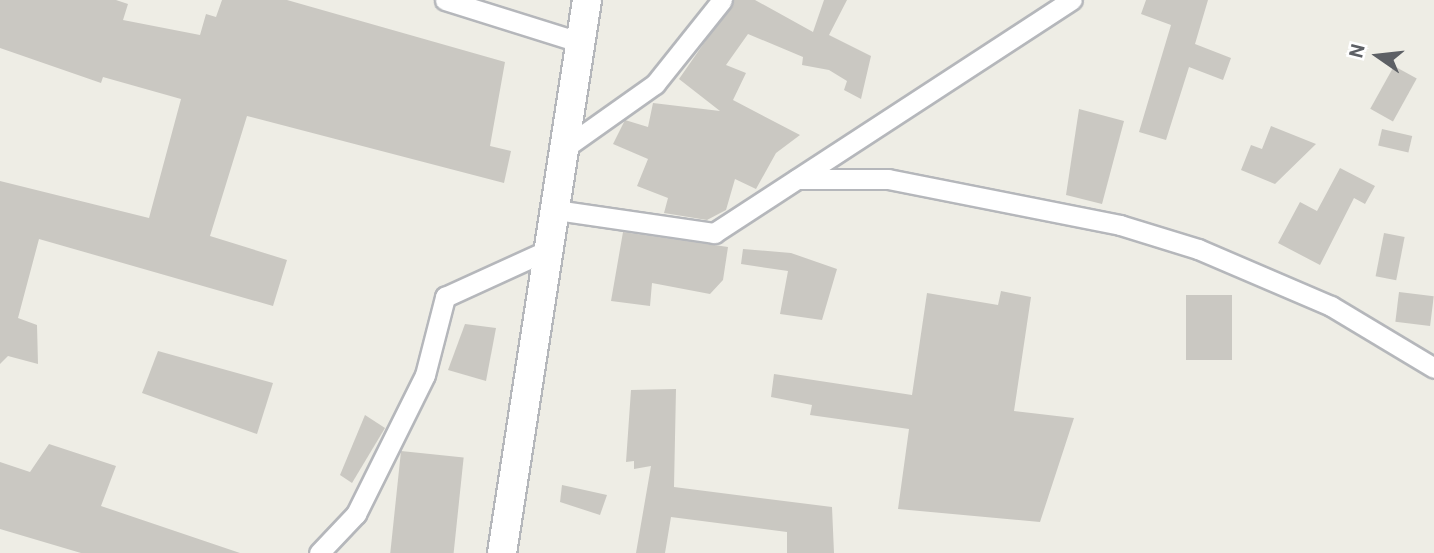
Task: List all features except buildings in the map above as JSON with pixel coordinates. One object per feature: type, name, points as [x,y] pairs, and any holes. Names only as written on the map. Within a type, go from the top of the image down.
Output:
[{"type":"main road","points":[[502,553],[546,251],[556,209],[587,0]]},
{"type":"street","points":[[446,0],[582,43]]},
{"type":"street","points":[[566,147],[655,84],[722,0]]},
{"type":"street","points":[[556,209],[714,233],[1072,0]]},
{"type":"street","points":[[797,179],[888,179],[1120,225],[1198,249],[1331,306],[1434,368]]},
{"type":"street","points":[[319,553],[356,514],[419,387],[445,297],[546,251]]}]
